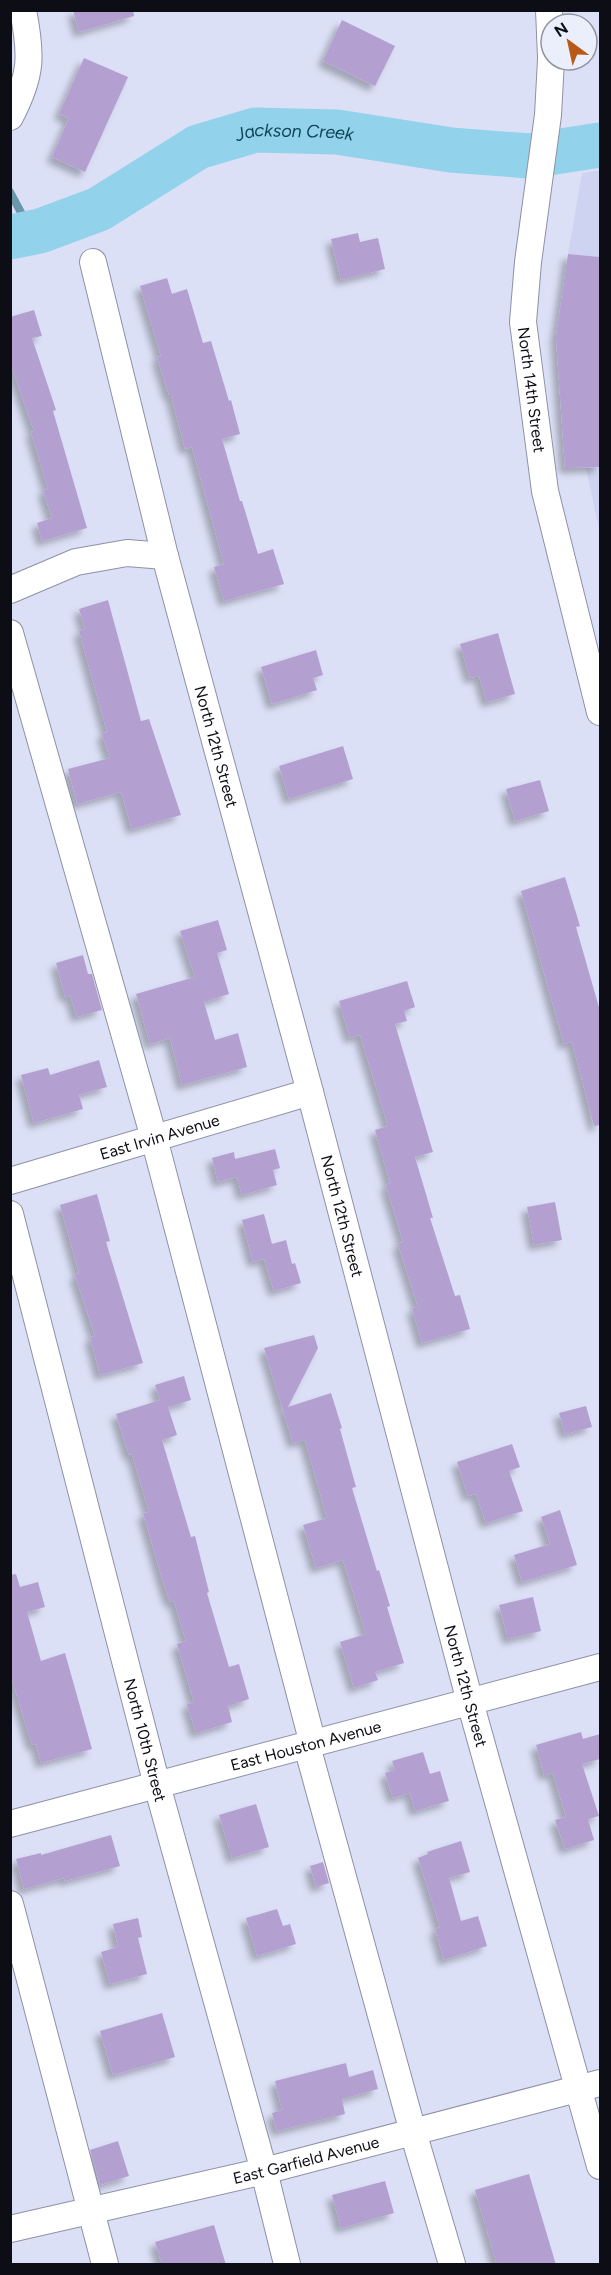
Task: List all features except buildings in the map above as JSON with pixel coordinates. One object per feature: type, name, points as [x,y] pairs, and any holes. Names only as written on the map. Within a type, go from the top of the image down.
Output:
[{"type":"street","points":[[10,117],[24,90],[30,63],[23,10]]},
{"type":"street","name":"North 14th Street","points":[[550,72],[548,115],[528,262],[523,322],[545,491],[600,712]]},
{"type":"street","name":"North 12th Street","points":[[93,262],[165,555],[310,1092],[470,1702],[589,2085],[600,2166]]},
{"type":"street","points":[[10,590],[76,562],[127,553],[165,555]]},
{"type":"street","points":[[10,633],[154,1138],[310,1745],[413,2132],[452,2265]]},
{"type":"street","name":"East Irvin Avenue","points":[[10,1181],[310,1092]]},
{"type":"street","name":"North 10th Street","points":[[10,1214],[157,1785],[264,2171],[287,2265]]},
{"type":"street","name":"East Houston Avenue","points":[[10,1824],[600,1667]]},
{"type":"street","points":[[10,1904],[105,2265]]},
{"type":"street","name":"East Garfield Avenue","points":[[10,2229],[264,2171],[589,2085]]},
{"type":"shaded area","points":[[600,170],[600,257],[568,254],[582,173]]},
{"type":"shaded area","points":[[600,467],[600,534],[586,468]]},
{"type":"waterway","name":"Jackson Creek","points":[[10,237],[40,231],[99,209],[198,147],[255,130],[337,132],[451,150],[529,156],[600,145]]},
{"type":"waterway","points":[[10,192],[32,233]]}]
